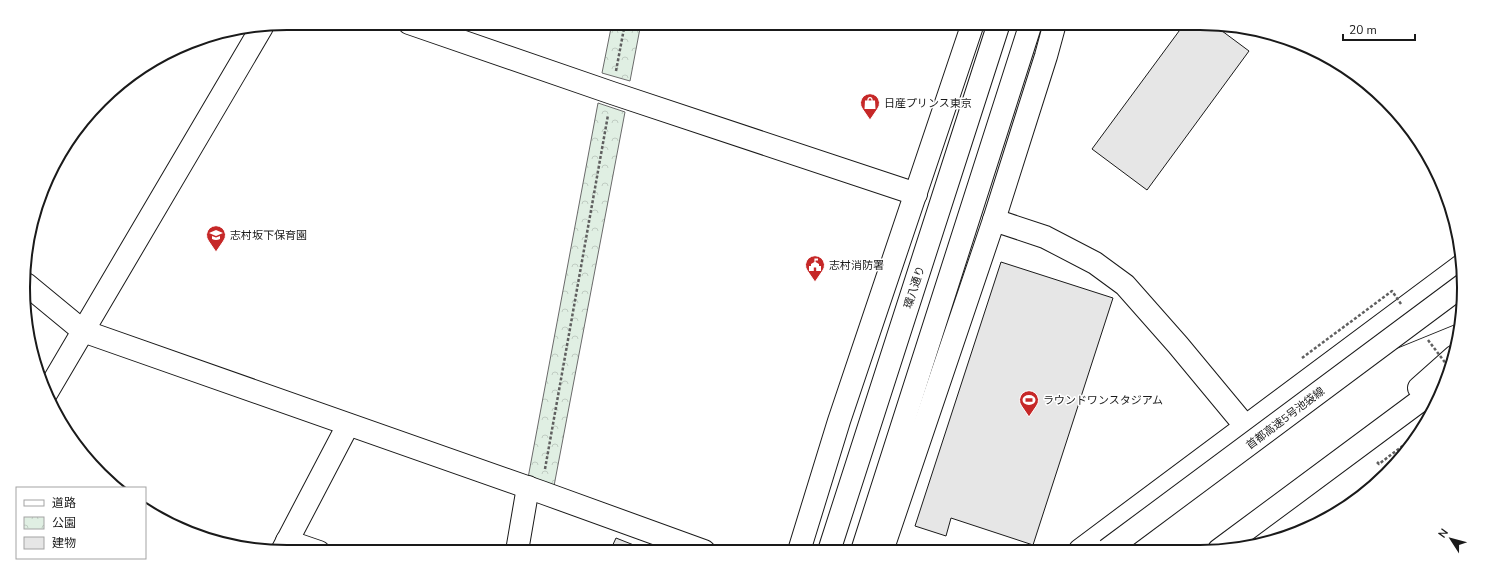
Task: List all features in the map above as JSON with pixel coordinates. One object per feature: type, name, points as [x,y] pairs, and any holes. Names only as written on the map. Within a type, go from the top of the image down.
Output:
[{"type":"main road","points":[[429,30],[612,94],[916,194]]},
{"type":"main road","points":[[801,545],[839,421],[971,30]]},
{"type":"main road","name":"環八通り","points":[[831,545],[997,30]]},
{"type":"main road","points":[[864,545],[1029,30]]},
{"type":"main road","points":[[884,545],[994,220],[1053,30]]},
{"type":"main road","points":[[50,387],[259,32]]},
{"type":"main road","points":[[994,220],[1045,237],[1095,263],[1125,285],[1178,345],[1246,427]]},
{"type":"main road","points":[[1087,545],[1456,270]]},
{"type":"main road","points":[[30,287],[83,331],[687,545]]},
{"type":"main road","name":"首都高速5号池袋線","points":[[1113,545],[1457,290]]},
{"type":"main road","points":[[1333,362],[1456,312]]},
{"type":"main road","points":[[1367,435],[1444,366]]},
{"type":"main road","points":[[1227,543],[1367,435],[1437,386]]},
{"type":"main road","points":[[1227,543],[1435,389]]},
{"type":"main road","points":[[286,545],[348,425]]},
{"type":"main road","points":[[519,545],[534,490]]},
{"type":"path","points":[[534,490],[624,30]]},
{"type":"path","points":[[1302,358],[1392,291]]},
{"type":"path","points":[[1379,464],[1402,446]]},
{"type":"green space","points":[[611,30],[640,30],[630,81],[602,73]]},
{"type":"green space","points":[[598,103],[625,112],[554,486],[528,478]]},
{"type":"building","points":[[1180,30],[1223,31],[1249,51],[1147,190],[1092,149]]},
{"type":"building","points":[[1001,262],[1113,298],[1033,545],[951,518],[946,536],[915,526]]},
{"type":"building","points":[[616,538],[634,545],[613,545]]},
{"type":"place","name":"日産プリンス東京","points":[[870,120]]},
{"type":"place","name":"志村坂下保育園","points":[[216,252]]},
{"type":"place","name":"志村消防署","points":[[815,282]]},
{"type":"place","name":"ラウンドワンスタジアム","points":[[1029,417]]}]
